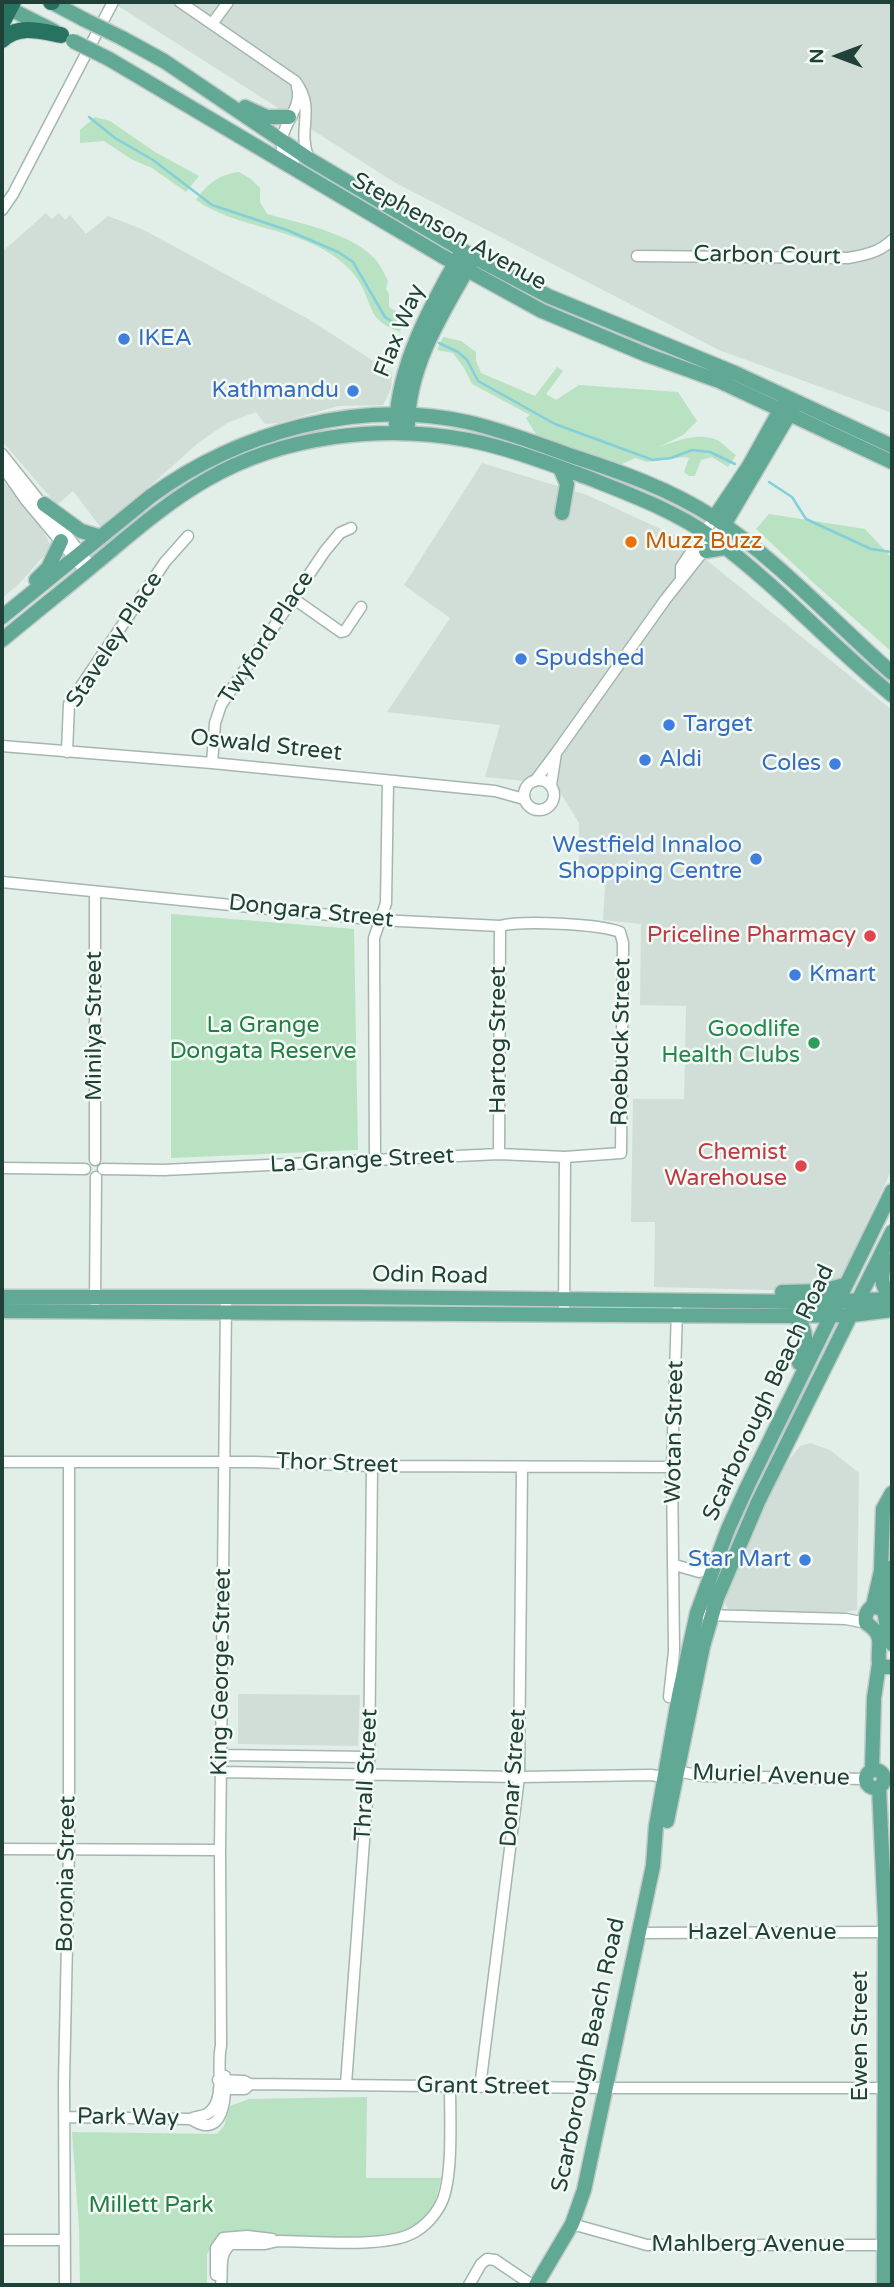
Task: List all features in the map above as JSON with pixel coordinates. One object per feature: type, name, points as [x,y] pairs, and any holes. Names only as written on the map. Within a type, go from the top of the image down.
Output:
[{"type":"highway","points":[[2,40],[15,32],[28,29],[67,38]]},
{"type":"main road","name":"Stephenson Avenue","points":[[51,2],[164,61],[465,260]]},
{"type":"main road","name":"Stephenson Avenue","points":[[6,10],[109,59],[315,182],[465,260],[789,405],[892,446]]},
{"type":"main road","points":[[221,98],[267,117],[289,117]]},
{"type":"main road","name":"Flax Way","points":[[402,433],[402,416],[433,333],[465,260]]},
{"type":"main road","name":"Stephenson Avenue","points":[[789,405],[892,462]]},
{"type":"main road","points":[[719,522],[748,466],[789,405]]},
{"type":"main road","points":[[2,617],[171,481],[232,449],[266,435],[312,424],[355,417],[402,416],[464,421],[495,429],[652,485],[719,522],[781,570],[892,673]]},
{"type":"main road","points":[[2,640],[176,499],[208,478],[272,452],[300,444],[335,437],[402,433],[470,440],[559,468],[643,499],[706,540],[892,695]]},
{"type":"main road","points":[[559,468],[567,484],[562,513]]},
{"type":"main road","points":[[44,504],[81,531],[101,537]]},
{"type":"main road","points":[[27,597],[35,580],[48,568],[61,541]]},
{"type":"main road","name":"Scarborough Beach Road","points":[[534,2285],[572,2224],[590,2167],[653,1866],[665,1828],[672,1776],[712,1569],[767,1446],[892,1191]]},
{"type":"main road","name":"Scarborough Beach Road","points":[[704,1614],[892,1232]]},
{"type":"main road","points":[[855,1308],[892,1303],[883,1288],[881,1278],[892,1249]]},
{"type":"main road","points":[[737,1300],[753,1293],[822,1291],[845,1285]]},
{"type":"main road","name":"Odin Road","points":[[2,1297],[95,1305]]},
{"type":"main road","name":"Odin Road","points":[[2,1311],[95,1305],[564,1307],[677,1300],[737,1300],[833,1309]]},
{"type":"main road","name":"Odin Road","points":[[564,1307],[677,1316],[794,1316],[855,1308]]},
{"type":"main road","points":[[767,1446],[805,1346],[803,1326],[794,1316]]},
{"type":"main road","points":[[892,1493],[883,1509],[881,1571],[873,1612],[892,1644]]},
{"type":"main road","points":[[873,1612],[890,1571],[892,1508]]},
{"type":"main road","name":"Ewen Street","points":[[873,1612],[875,1629],[888,1666],[874,1698],[873,1779],[884,2059],[880,2088],[879,2245],[875,2285]]},
{"type":"main road","name":"Ewen Street","points":[[879,2245],[884,2285]]},
{"type":"street","points":[[2,210],[13,194],[113,2]]},
{"type":"street","points":[[180,2],[295,80],[304,92],[307,107],[303,134],[309,159]]},
{"type":"street","points":[[212,24],[228,2]]},
{"type":"street","points":[[295,80],[299,92],[298,102],[289,117],[282,141],[284,153],[307,171],[315,182]]},
{"type":"street","name":"Carbon Court","points":[[637,256],[848,258],[867,254],[886,246],[892,240]]},
{"type":"street","points":[[2,454],[44,504],[89,569]]},
{"type":"street","points":[[2,466],[25,499],[61,541],[79,556]]},
{"type":"street","points":[[556,753],[551,785],[553,798],[544,809],[530,807],[528,789],[681,579],[681,567],[719,522]]},
{"type":"street","name":"Twyford Place","points":[[212,763],[215,723],[221,705],[325,551],[340,533],[351,528]]},
{"type":"street","name":"Staveley Place","points":[[67,752],[69,704],[165,562],[188,536]]},
{"type":"street","points":[[294,599],[341,632],[345,631],[361,607]]},
{"type":"street","name":"Oswald Street","points":[[2,746],[212,763],[495,791],[528,789]]},
{"type":"street","points":[[528,789],[541,780],[551,785]]},
{"type":"street","points":[[375,1160],[374,939],[386,903],[388,781]]},
{"type":"street","name":"Dongara Street","points":[[2,882],[380,920],[500,926],[511,923],[564,925],[620,932]]},
{"type":"street","name":"Minilya Street","points":[[95,892],[95,1160]]},
{"type":"street","name":"Hartog Street","points":[[499,1153],[500,926]]},
{"type":"street","name":"Roebuck Street","points":[[620,932],[623,943],[621,1153]]},
{"type":"street","name":"La Grange Street","points":[[99,1173],[499,1153],[565,1157],[621,1153]]},
{"type":"street","points":[[564,1307],[565,1157]]},
{"type":"street","points":[[85,1169],[88,1162],[95,1160],[101,1163],[95,1305]]},
{"type":"street","points":[[2,1168],[85,1169]]},
{"type":"street","points":[[85,1169],[89,1176],[99,1173]]},
{"type":"street","name":"Wotan Street","points":[[668,1697],[674,1651],[673,1466],[677,1300]]},
{"type":"street","name":"King George Street","points":[[211,2117],[222,2115],[224,2109],[220,1850],[226,1305]]},
{"type":"street","name":"Thor Street","points":[[2,1462],[673,1466]]},
{"type":"street","name":"Boronia Street","points":[[65,2285],[69,1463]]},
{"type":"street","name":"Thrall Street","points":[[346,2084],[369,1773],[372,1466]]},
{"type":"street","name":"Donar Street","points":[[480,2087],[519,1777],[522,1467]]},
{"type":"street","points":[[675,1564],[699,1572],[712,1569]]},
{"type":"street","points":[[704,1614],[846,1619],[873,1612]]},
{"type":"street","points":[[221,1755],[369,1757]]},
{"type":"street","name":"Muriel Avenue","points":[[221,1772],[873,1779]]},
{"type":"street","points":[[2,1849],[220,1850]]},
{"type":"street","name":"Hazel Avenue","points":[[639,1933],[881,1933]]},
{"type":"street","name":"Grant Street","points":[[222,2085],[245,2089],[250,2084],[880,2088]]},
{"type":"street","points":[[219,2285],[220,2251],[231,2244],[265,2244],[278,2241],[373,2242],[408,2236],[421,2229],[434,2215],[443,2198],[448,2173],[450,2087]]},
{"type":"street","name":"Park Way","points":[[65,2117],[191,2119],[197,2123],[211,2117]]},
{"type":"street","name":"Mahlberg Avenue","points":[[572,2224],[647,2245],[879,2245]]},
{"type":"street","points":[[2,2241],[65,2240]]},
{"type":"street","points":[[469,2285],[487,2259],[495,2260],[534,2285]]},
{"type":"shaded area","points":[[112,2],[892,2],[892,413],[719,350],[394,182]]},
{"type":"shaded area","points":[[46,213],[52,219],[59,213],[65,220],[70,215],[86,234],[108,216],[142,229],[310,320],[392,373],[391,389],[383,405],[338,406],[278,423],[265,424],[256,412],[227,423],[197,444],[102,529],[73,491],[57,505],[2,441],[2,252]]},
{"type":"shaded area","points":[[482,463],[587,495],[678,537],[892,710],[892,1169],[838,1284],[810,1291],[654,1287],[655,1222],[631,1222],[633,1099],[684,1099],[686,1006],[640,1005],[641,924],[603,920],[606,871],[579,869],[579,823],[555,784],[485,777],[500,725],[387,712],[450,618],[404,585]]},
{"type":"shaded area","points":[[2,480],[36,519],[52,547],[19,584],[2,598]]},
{"type":"shaded area","points":[[810,1443],[830,1450],[859,1473],[857,1610],[833,1614],[731,1612],[723,1598],[750,1535],[785,1465],[800,1446]]},
{"type":"shaded area","points":[[238,1694],[360,1695],[358,1746],[238,1744]]},
{"type":"green space","points":[[95,117],[110,121],[155,152],[199,176],[186,192],[152,168],[131,159],[104,141],[80,143],[80,130]]},
{"type":"green space","points":[[239,172],[260,188],[260,202],[267,214],[338,235],[364,249],[374,258],[388,281],[386,289],[389,294],[389,307],[404,317],[400,332],[377,319],[355,276],[331,254],[298,238],[228,216],[196,200],[214,181]]},
{"type":"green space","points":[[443,337],[461,341],[476,352],[481,373],[535,396],[557,367],[563,371],[546,394],[556,400],[579,385],[678,392],[697,421],[683,435],[659,447],[688,438],[702,437],[717,440],[736,455],[728,467],[712,457],[701,460],[695,476],[689,476],[684,472],[689,458],[647,462],[635,458],[620,465],[537,436],[526,418],[530,415],[472,384],[453,353],[437,350]]},
{"type":"green space","points":[[769,514],[865,529],[892,558],[892,652],[756,529]]},
{"type":"green space","name":"La Grange Dongata Reserve","points":[[171,914],[354,929],[358,1150],[171,1158]]},
{"type":"green space","name":"Millett Park","points":[[367,2097],[366,2178],[441,2178],[432,2208],[421,2222],[406,2234],[396,2240],[215,2242],[207,2254],[207,2285],[80,2285],[72,2132],[217,2134],[224,2126],[230,2106],[249,2099]]},
{"type":"waterway","points":[[89,117],[115,138],[153,160],[212,205],[287,230],[338,252],[353,262],[385,317],[400,327]]},
{"type":"waterway","points":[[439,343],[458,352],[467,360],[478,381],[555,424],[653,460],[671,458],[692,450],[710,452],[735,464]]},
{"type":"waterway","points":[[769,482],[792,497],[806,519],[871,549],[892,552]]},
{"type":"place","name":"IKEA","points":[[124,339]]},
{"type":"place","name":"Kathmandu","points":[[353,391]]},
{"type":"place","name":"Muzz Buzz","points":[[631,542]]},
{"type":"place","name":"Spudshed","points":[[521,659]]},
{"type":"place","name":"Target","points":[[669,725]]},
{"type":"place","name":"Aldi","points":[[645,760]]},
{"type":"place","name":"Coles","points":[[835,764]]},
{"type":"place","name":"Westfield Innaloo Shopping Centre","points":[[756,859]]},
{"type":"place","name":"Priceline Pharmacy","points":[[870,936]]},
{"type":"place","name":"Kmart","points":[[795,975]]},
{"type":"place","name":"Goodlife Health Clubs","points":[[814,1043]]},
{"type":"place","name":"Chemist Warehouse","points":[[801,1166]]},
{"type":"place","name":"Star Mart","points":[[805,1560]]}]
